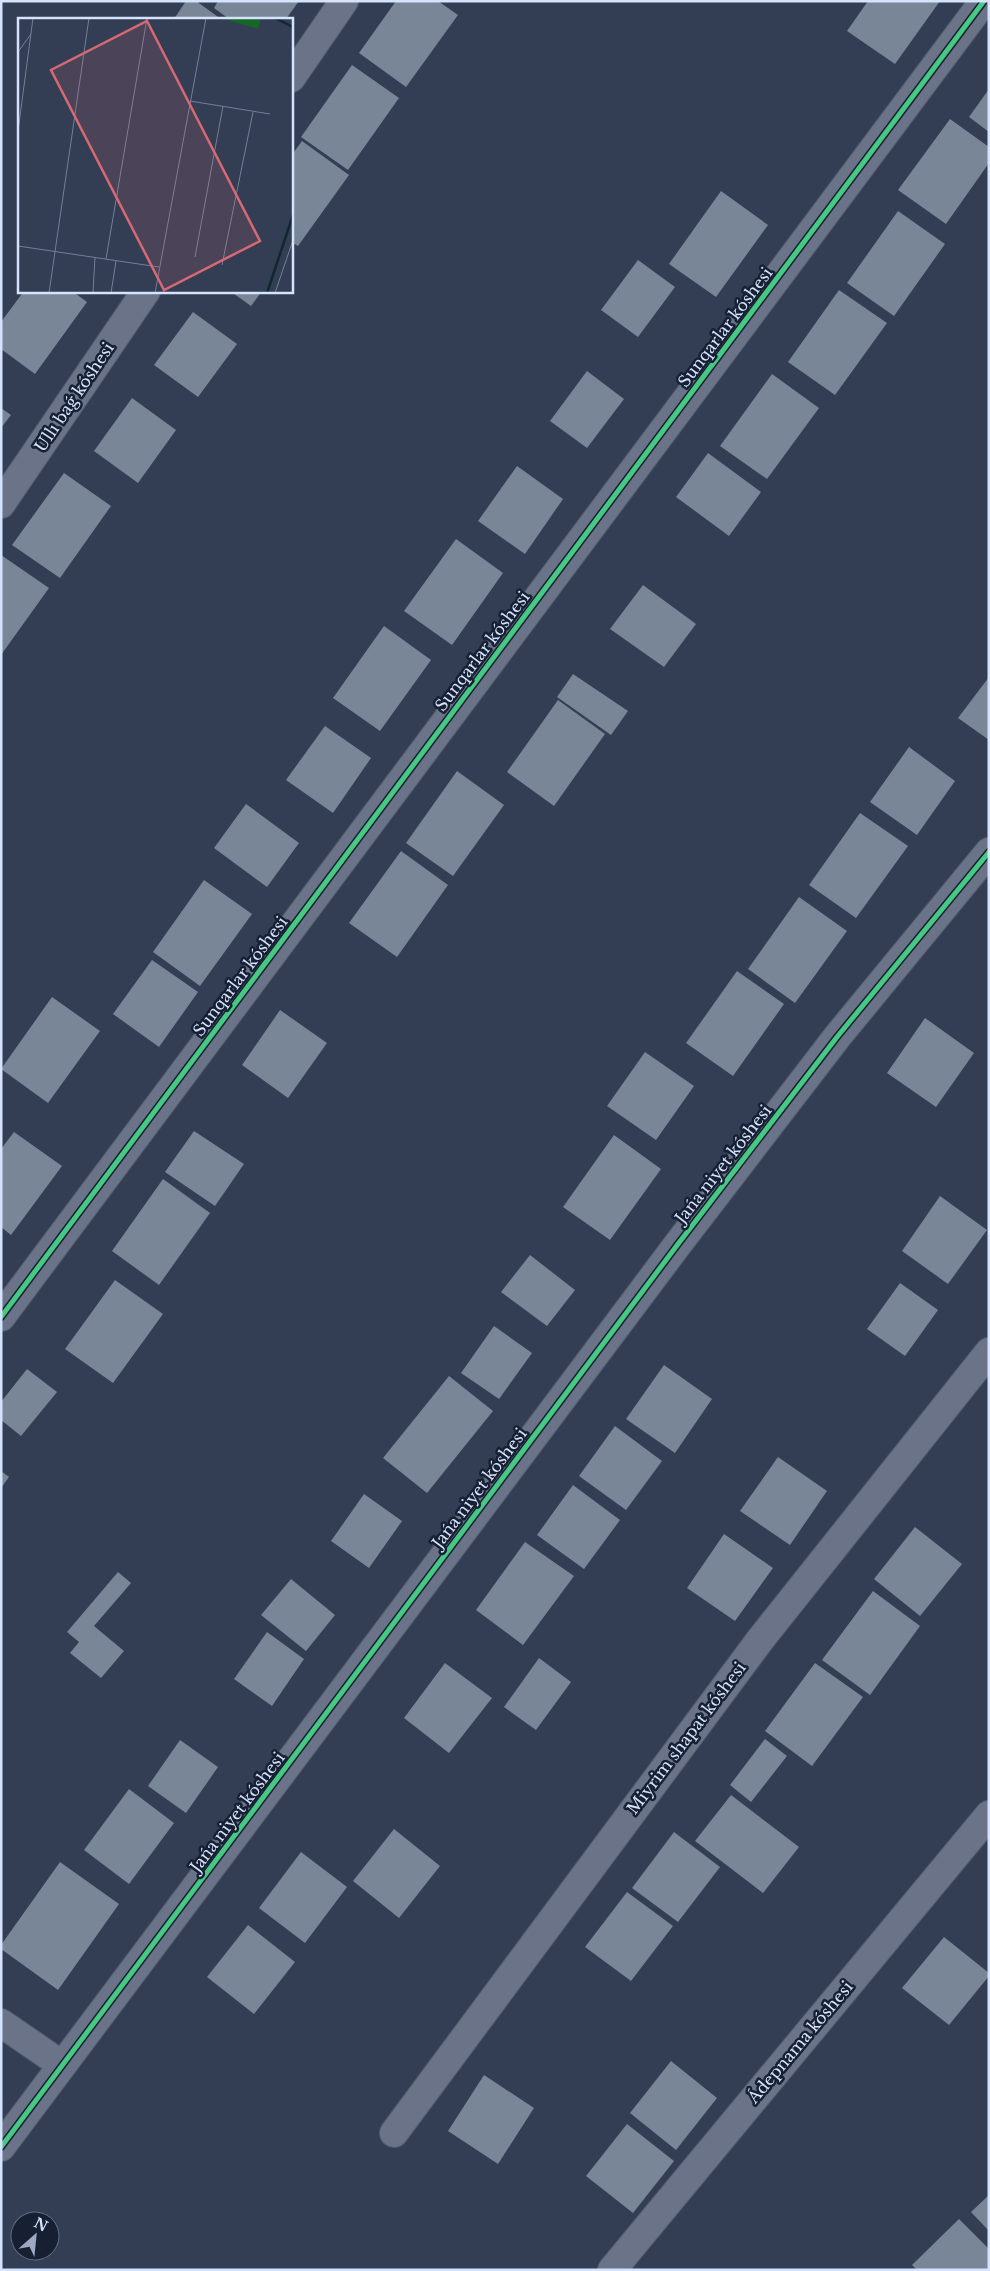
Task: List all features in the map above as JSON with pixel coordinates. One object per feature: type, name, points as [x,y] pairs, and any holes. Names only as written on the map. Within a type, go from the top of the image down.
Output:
[{"type":"street","points":[[292,77],[344,1]]},
{"type":"street","name":"Sunqarlar kóshesi","points":[[1,1316],[984,1]]},
{"type":"street","name":"Ullı baǵ kóshesi","points":[[1,504],[145,292]]},
{"type":"street","name":"Jańa niyet kóshesi","points":[[1,2148],[678,1244],[837,1037],[989,852]]},
{"type":"street","name":"Miyrim shapat kóshesi","points":[[394,2133],[760,1640],[989,1352]]},
{"type":"street","name":"Ádepnama kóshesi","points":[[612,2270],[989,1814]]},
{"type":"street","points":[[1,2023],[62,2065]]},
{"type":"building","points":[[186,1],[196,1],[220,18],[175,18]]},
{"type":"building","points":[[218,1],[299,1],[287,18],[228,18],[214,8]]},
{"type":"building","points":[[396,1],[438,1],[458,15],[406,87],[359,53]]},
{"type":"building","points":[[868,1],[940,1],[895,64],[847,31]]},
{"type":"building","points":[[352,65],[399,98],[348,170],[301,137]]},
{"type":"building","points":[[989,89],[989,132],[969,117]]},
{"type":"building","points":[[950,119],[989,147],[989,163],[946,224],[898,190]]},
{"type":"building","points":[[302,141],[349,175],[298,246],[292,243],[292,155]]},
{"type":"building","points":[[721,191],[768,225],[716,297],[669,264]]},
{"type":"building","points":[[898,211],[945,244],[894,316],[847,283]]},
{"type":"building","points":[[638,260],[675,287],[638,337],[601,310]]},
{"type":"building","points":[[839,290],[887,323],[835,395],[788,362]]},
{"type":"building","points":[[23,292],[73,292],[87,302],[35,374],[1,349],[1,322]]},
{"type":"building","points":[[231,292],[261,292],[251,306]]},
{"type":"building","points":[[193,312],[237,344],[198,397],[154,365]]},
{"type":"building","points":[[587,371],[624,399],[587,448],[550,421]]},
{"type":"building","points":[[772,374],[819,408],[767,479],[720,446]]},
{"type":"building","points":[[132,398],[176,430],[138,483],[94,451]]},
{"type":"building","points":[[1,408],[11,415],[1,428]]},
{"type":"building","points":[[708,453],[761,492],[729,536],[676,497]]},
{"type":"building","points":[[517,466],[563,499],[525,554],[478,521]]},
{"type":"building","points":[[64,473],[111,506],[60,578],[12,545]]},
{"type":"building","points":[[456,539],[503,573],[452,645],[404,611]]},
{"type":"building","points":[[1,555],[49,588],[1,655]]},
{"type":"building","points":[[643,585],[696,624],[664,667],[610,629]]},
{"type":"building","points":[[384,626],[431,660],[380,731],[333,698]]},
{"type":"building","points":[[573,674],[628,711],[611,735],[557,697]]},
{"type":"building","points":[[989,677],[989,740],[958,718]]},
{"type":"building","points":[[558,700],[605,734],[554,806],[507,772]]},
{"type":"building","points":[[325,726],[371,758],[333,813],[286,780]]},
{"type":"building","points":[[909,747],[955,781],[917,835],[870,802]]},
{"type":"building","points":[[457,771],[504,805],[453,876],[406,843]]},
{"type":"building","points":[[246,804],[299,843],[267,887],[214,848]]},
{"type":"building","points":[[860,813],[908,846],[856,918],[809,885]]},
{"type":"building","points":[[401,851],[448,885],[397,957],[349,923]]},
{"type":"building","points":[[204,880],[252,914],[200,986],[153,952]]},
{"type":"building","points":[[799,897],[847,931],[795,1003],[748,969]]},
{"type":"building","points":[[152,960],[198,992],[159,1047],[113,1014]]},
{"type":"building","points":[[737,971],[784,1004],[733,1076],[686,1043]]},
{"type":"building","points":[[52,997],[100,1031],[48,1103],[1,1069]]},
{"type":"building","points":[[280,1010],[327,1043],[288,1098],[242,1065]]},
{"type":"building","points":[[925,1018],[974,1053],[936,1107],[887,1073]]},
{"type":"building","points":[[645,1052],[694,1086],[656,1140],[607,1106]]},
{"type":"building","points":[[194,1131],[244,1164],[215,1206],[165,1172]]},
{"type":"building","points":[[14,1132],[62,1166],[11,1235],[1,1227],[1,1149]]},
{"type":"building","points":[[614,1135],[661,1169],[610,1240],[563,1207]]},
{"type":"building","points":[[163,1179],[210,1213],[159,1285],[112,1251]]},
{"type":"building","points":[[940,1196],[987,1230],[948,1284],[902,1251]]},
{"type":"building","points":[[530,1255],[575,1290],[547,1326],[501,1292]]},
{"type":"building","points":[[115,1280],[163,1314],[113,1383],[65,1349]]},
{"type":"building","points":[[900,1283],[938,1310],[905,1356],[867,1329]]},
{"type":"building","points":[[494,1326],[532,1353],[499,1399],[461,1373]]},
{"type":"building","points":[[664,1365],[712,1399],[675,1453],[626,1419]]},
{"type":"building","points":[[27,1369],[57,1392],[21,1436],[1,1420],[1,1402]]},
{"type":"building","points":[[449,1376],[493,1411],[427,1493],[383,1458]]},
{"type":"building","points":[[615,1426],[662,1461],[626,1510],[579,1476]]},
{"type":"building","points":[[778,1457],[827,1491],[790,1545],[740,1511]]},
{"type":"building","points":[[1,1471],[9,1477],[1,1488]]},
{"type":"building","points":[[573,1485],[620,1520],[584,1569],[537,1535]]},
{"type":"building","points":[[364,1494],[402,1521],[369,1568],[331,1541]]},
{"type":"building","points":[[915,1527],[962,1564],[920,1616],[874,1579]]},
{"type":"building","points":[[724,1534],[773,1568],[735,1621],[687,1588]]},
{"type":"building","points":[[525,1542],[574,1576],[523,1645],[476,1610]]},
{"type":"building","points":[[118,1572],[131,1583],[94,1626],[124,1651],[101,1678],[70,1653],[79,1642],[67,1632]]},
{"type":"building","points":[[291,1579],[335,1615],[306,1651],[261,1615]]},
{"type":"building","points":[[873,1591],[920,1626],[870,1695],[822,1660]]},
{"type":"building","points":[[267,1632],[304,1659],[272,1706],[234,1679]]},
{"type":"building","points":[[539,1658],[571,1682],[536,1730],[504,1707]]},
{"type":"building","points":[[445,1663],[492,1698],[449,1753],[404,1718]]},
{"type":"building","points":[[815,1663],[863,1697],[812,1766],[765,1731]]},
{"type":"building","points":[[765,1739],[787,1756],[751,1802],[730,1785]]},
{"type":"building","points":[[180,1740],[218,1767],[186,1813],[148,1786]]},
{"type":"building","points":[[129,1789],[174,1823],[129,1884],[84,1850]]},
{"type":"building","points":[[731,1795],[799,1847],[763,1893],[695,1841]]},
{"type":"building","points":[[394,1829],[440,1866],[399,1918],[353,1881]]},
{"type":"building","points":[[674,1832],[720,1867],[678,1922],[632,1888]]},
{"type":"building","points":[[301,1852],[347,1887],[305,1943],[259,1908]]},
{"type":"building","points":[[60,1862],[119,1904],[58,1990],[1,1949],[1,1945]]},
{"type":"building","points":[[627,1892],[673,1926],[631,1981],[585,1947]]},
{"type":"building","points":[[248,1925],[295,1962],[254,2014],[207,1977]]},
{"type":"building","points":[[944,1937],[989,1973],[989,1976],[949,2025],[902,1988]]},
{"type":"building","points":[[671,2061],[717,2098],[676,2150],[630,2113]]},
{"type":"building","points":[[484,2075],[534,2108],[498,2164],[448,2131]]},
{"type":"building","points":[[627,2124],[674,2161],[633,2213],[586,2176]]},
{"type":"building","points":[[989,2195],[989,2231],[971,2212]]},
{"type":"building","points":[[959,2219],[989,2249],[989,2270],[917,2270],[912,2265]]},
{"type":"cycle path","points":[[1,1317],[984,1]]},
{"type":"cycle path","points":[[1,2147],[678,1244],[837,1037],[989,852]]}]
